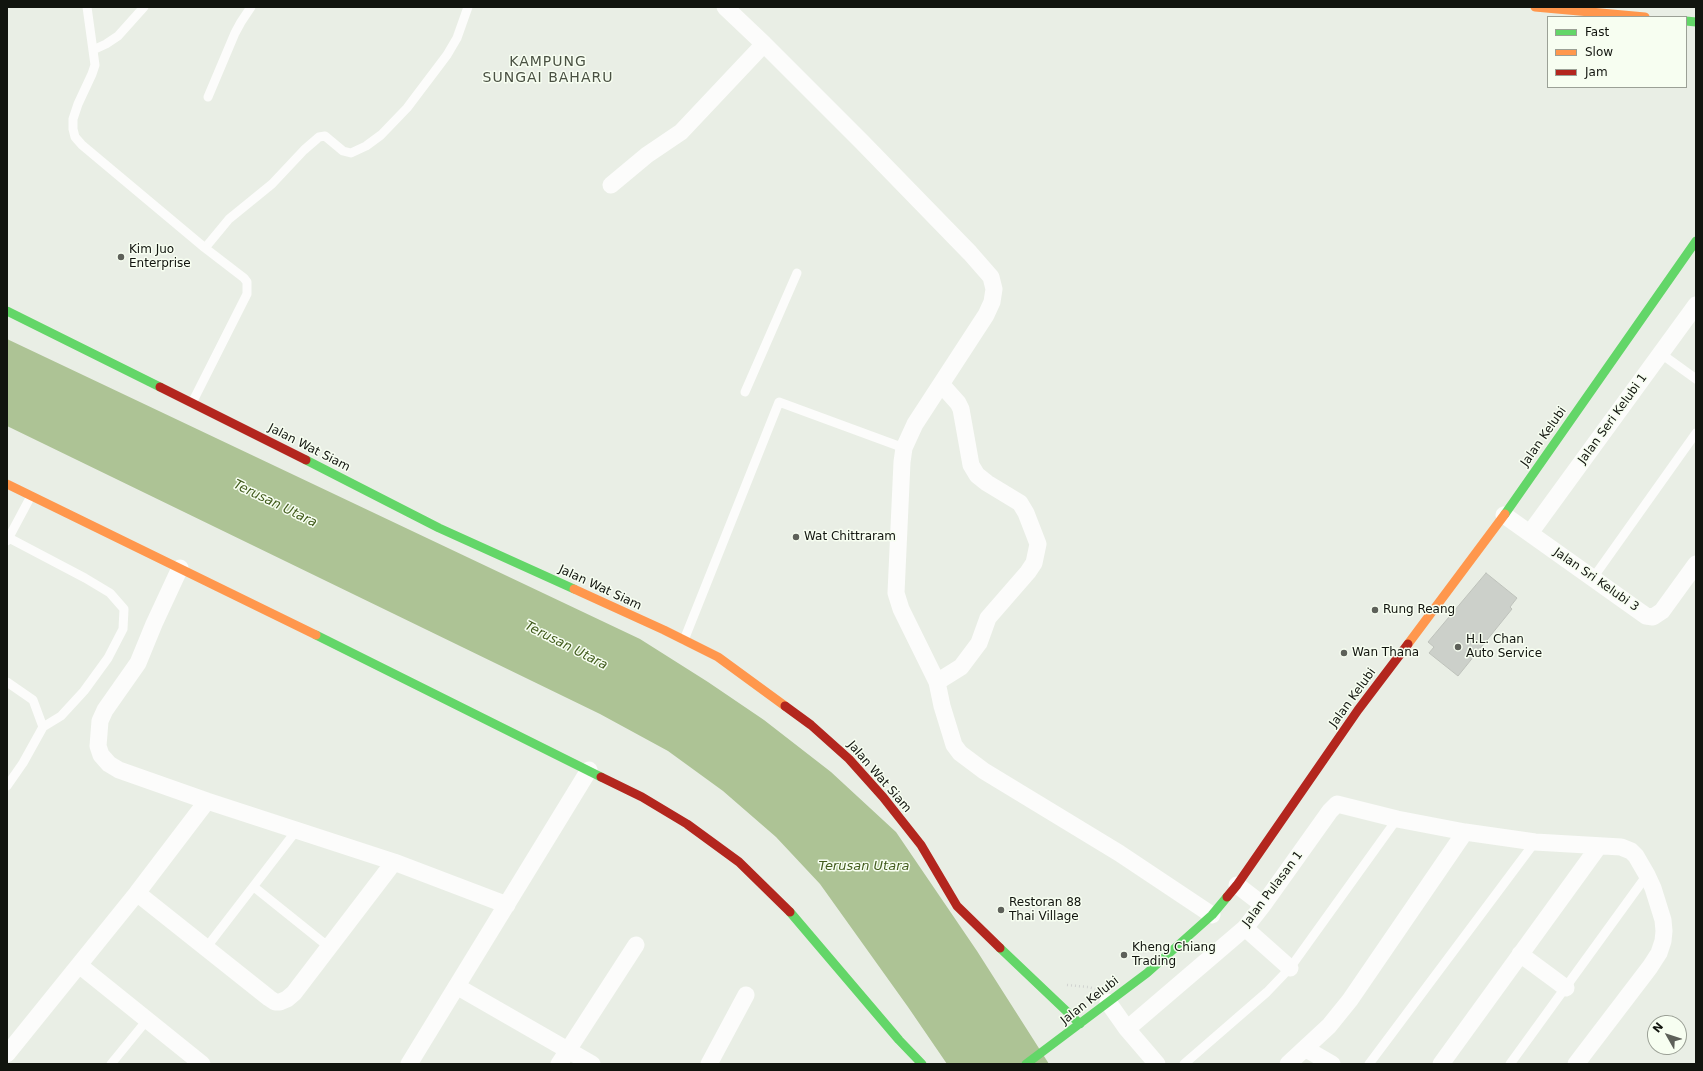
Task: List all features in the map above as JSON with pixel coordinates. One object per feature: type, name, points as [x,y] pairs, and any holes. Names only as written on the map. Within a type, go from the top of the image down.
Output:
[{"type":"main road","points":[[1535,7],[1634,16]]},
{"type":"main road","name":"Jalan Kelubi","points":[[1026,1064],[1062,1038],[1180,946],[1212,915],[1237,885],[1358,710],[1504,515],[1696,241]]},
{"type":"main road","name":"Jalan Wat Siam","points":[[7,311],[439,528],[718,656],[770,693],[811,725],[849,759],[883,797],[921,845],[957,906],[1080,1024]]},
{"type":"main road","points":[[7,484],[589,770],[642,797],[680,820],[739,862],[793,915],[899,1040],[922,1064]]},
{"type":"main road","points":[[899,1040],[910,1064]]},
{"type":"street","points":[[725,7],[764,44],[970,253],[991,277],[994,289],[992,302],[989,308],[977,330],[915,424],[904,448],[896,593],[902,609],[937,682],[954,745],[960,753],[984,771],[1119,853],[1212,915]]},
{"type":"street","points":[[611,185],[647,155],[681,132],[764,44]]},
{"type":"street","name":"Jalan Seri Kelubi 1","points":[[1530,534],[1696,305]]},
{"type":"street","points":[[937,682],[961,667],[979,643],[988,618],[1034,563],[1038,544],[1026,513],[1020,503],[977,475],[971,465],[961,409],[958,403],[941,384]]},
{"type":"street","name":"Jalan Sri Kelubi 3","points":[[1504,515],[1646,616],[1653,617],[1662,611],[1696,564]]},
{"type":"street","points":[[180,568],[138,663],[105,710],[100,721],[98,746],[101,755],[109,764],[119,770],[207,801],[394,862],[507,905]]},
{"type":"street","points":[[409,1064],[458,987],[589,770]]},
{"type":"street","points":[[7,1054],[137,893],[207,801]]},
{"type":"street","name":"Jalan Pulasan 1","points":[[1127,1029],[1245,928],[1330,811],[1337,804],[1397,818]]},
{"type":"street","points":[[1397,818],[1465,832],[1535,842],[1622,847],[1631,851],[1636,856],[1647,875],[1662,920],[1664,931],[1659,953],[1576,1064]]},
{"type":"street","points":[[1288,1064],[1306,1049],[1350,1000],[1465,832]]},
{"type":"street","points":[[1441,1064],[1599,846]]},
{"type":"street","points":[[137,893],[275,1002],[287,1000],[294,994],[394,862]]},
{"type":"street","points":[[1237,885],[1263,905]]},
{"type":"street","points":[[1245,928],[1290,968]]},
{"type":"street","points":[[563,1057],[636,945]]},
{"type":"street","points":[[1520,954],[1566,988]]},
{"type":"street","points":[[79,964],[202,1064]]},
{"type":"street","points":[[458,987],[563,1057],[592,1064]]},
{"type":"street","points":[[709,1064],[746,995]]},
{"type":"street","points":[[1108,1002],[1127,1029],[1157,1064]]},
{"type":"street","points":[[1306,1049],[1332,1064]]},
{"type":"lane","points":[[87,7],[95,65],[73,119],[75,137],[93,154],[247,282],[247,294],[192,403]]},
{"type":"lane","points":[[93,50],[118,36],[144,7]]},
{"type":"lane","points":[[208,97],[238,28],[251,7]]},
{"type":"lane","points":[[206,248],[229,219],[272,184],[304,150],[319,137],[325,136],[343,151],[351,153],[366,146],[381,135],[407,108],[447,55],[456,38],[468,7]]},
{"type":"lane","points":[[745,392],[797,273]]},
{"type":"lane","points":[[1660,353],[1696,380]]},
{"type":"lane","points":[[684,640],[779,402],[904,448]]},
{"type":"lane","points":[[1594,578],[1696,433]]},
{"type":"lane","points":[[7,786],[23,763],[43,727],[61,716],[84,691],[108,658],[123,629],[124,609],[110,593],[85,578],[8,540],[31,496]]},
{"type":"lane","points":[[7,682],[33,700],[43,727]]},
{"type":"lane","points":[[1184,1064],[1267,992],[1290,968],[1397,818]]},
{"type":"lane","points":[[206,948],[296,831]]},
{"type":"lane","points":[[1369,1064],[1535,842]]},
{"type":"lane","points":[[1510,1064],[1647,875]]},
{"type":"lane","points":[[254,887],[330,948]]},
{"type":"lane","points":[[111,1064],[147,1020]]},
{"type":"path","points":[[1038,983],[1094,989],[1108,1002]]},
{"type":"water","name":"Terusan Utara","points":[[7,339],[640,639],[764,720],[831,772],[896,832],[977,951],[1049,1064],[947,1064],[820,884],[776,837],[723,791],[668,751],[600,714],[7,426]]},
{"type":"building","points":[[1486,573],[1517,598],[1510,607],[1512,609],[1458,676],[1429,653],[1434,647],[1428,642]]},
{"type":"traffic: fast","points":[[1687,21],[1696,22]]},
{"type":"traffic: fast","points":[[1505,514],[1696,241]]},
{"type":"traffic: fast","points":[[7,311],[160,387]]},
{"type":"traffic: fast","points":[[306,460],[439,528],[574,589]]},
{"type":"traffic: fast","points":[[316,635],[601,777]]},
{"type":"traffic: fast","points":[[1026,1064],[1147,973],[1212,915],[1227,897]]},
{"type":"traffic: fast","points":[[790,912],[899,1040],[922,1064]]},
{"type":"traffic: fast","points":[[1000,948],[1080,1024]]},
{"type":"traffic: slow","points":[[1535,7],[1634,16]]},
{"type":"traffic: slow","points":[[7,484],[316,635]]},
{"type":"traffic: slow","points":[[1408,644],[1505,514]]},
{"type":"traffic: slow","points":[[574,589],[664,630],[718,657],[785,706]]},
{"type":"traffic: jam","points":[[160,387],[306,460]]},
{"type":"traffic: jam","points":[[1227,897],[1237,885],[1358,710],[1408,644]]},
{"type":"traffic: jam","points":[[785,706],[811,725],[849,759],[883,797],[921,845],[957,906],[1000,948]]},
{"type":"traffic: jam","points":[[601,777],[642,797],[687,824],[739,862],[790,912]]},
{"type":"place","name":"Kim Juo Enterprise","points":[[121,257]]},
{"type":"place","name":"Wat Chittraram","points":[[796,537]]},
{"type":"place","name":"Rung Reang","points":[[1375,610]]},
{"type":"place","name":"H.L. Chan Auto Service","points":[[1458,647]]},
{"type":"place","name":"Wan Thana","points":[[1344,653]]},
{"type":"place","name":"Restoran 88 Thai Village","points":[[1001,910]]},
{"type":"place","name":"Kheng Chiang Trading","points":[[1124,955]]},
{"type":"district","name":"KAMPUNG SUNGAI BAHARU","points":[[548,70]]}]
